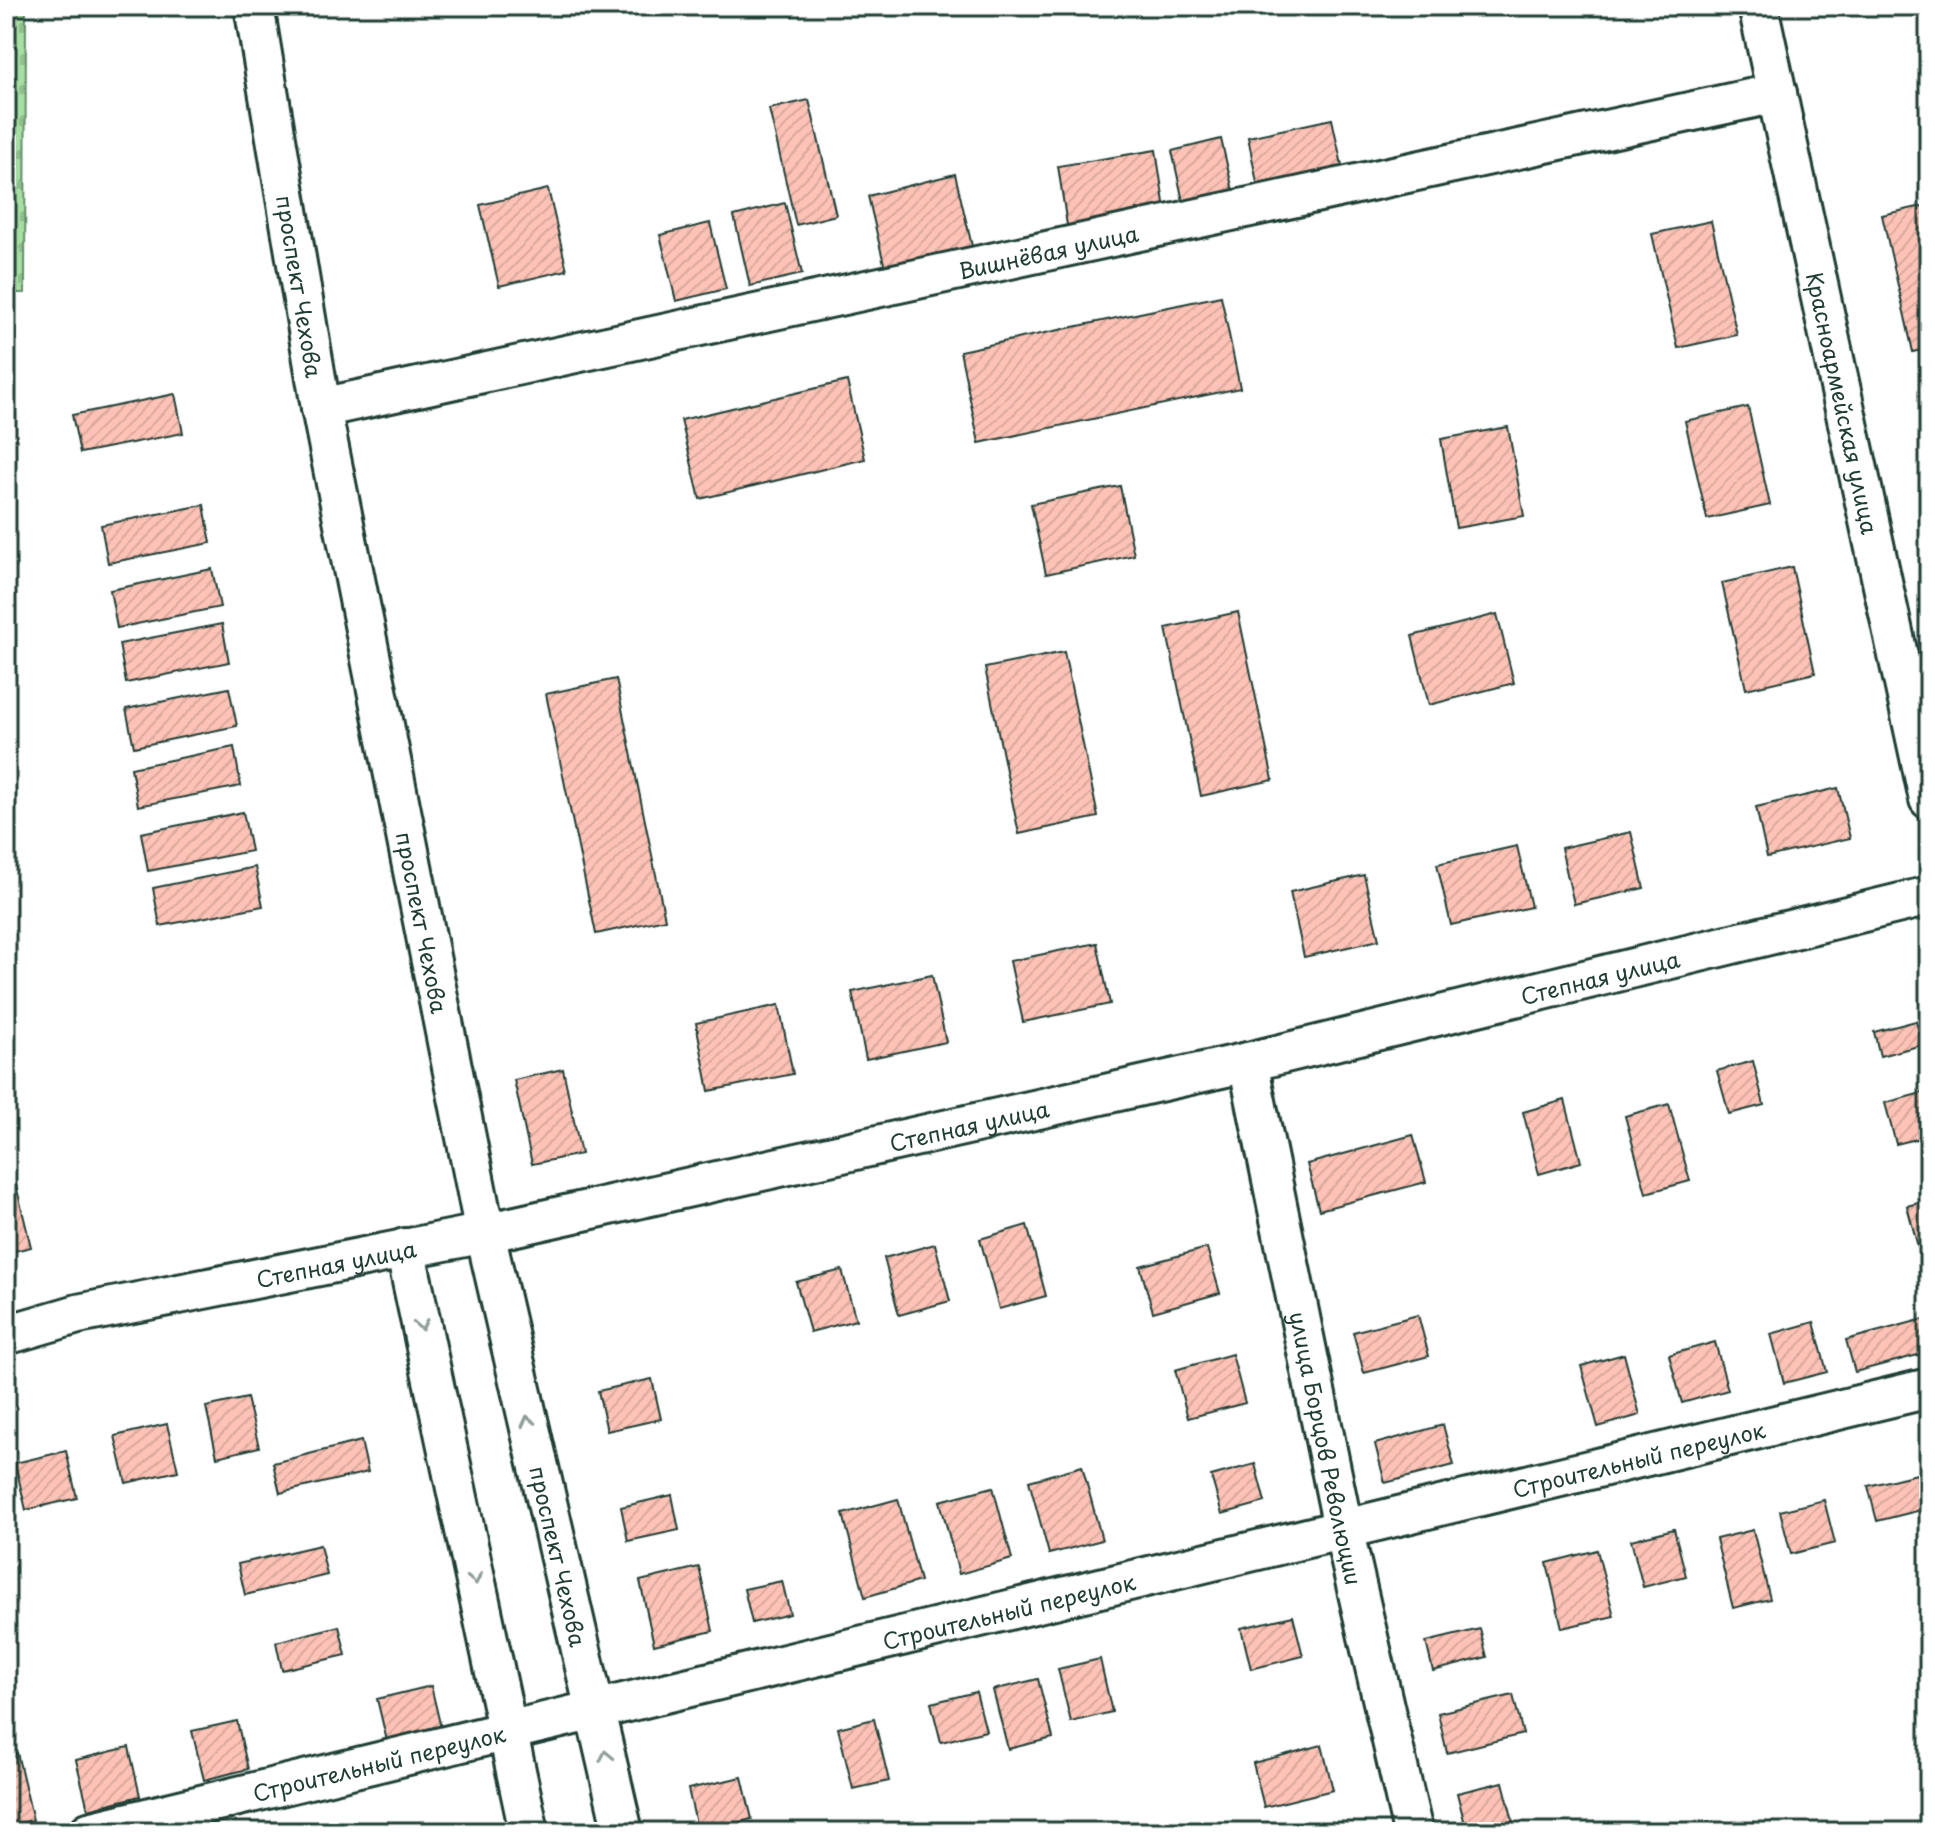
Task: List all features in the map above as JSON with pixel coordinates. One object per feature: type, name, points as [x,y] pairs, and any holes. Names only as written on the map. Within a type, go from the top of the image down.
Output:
[{"type":"street","name":"проспект Чехова","points":[[254,6],[321,408],[485,1233],[623,1832]]},
{"type":"street","name":"Красноармейская улица","points":[[1758,6],[1929,799]]},
{"type":"street","name":"Вишнёвая улица","points":[[321,408],[1777,93]]},
{"type":"street","name":"Степная улица","points":[[6,1335],[78,1314],[485,1233],[1248,1062],[1929,896]]},
{"type":"street","name":"улица Борцов Революции","points":[[1248,1062],[1343,1528],[1413,1832]]},
{"type":"street","points":[[405,1248],[529,1832]]},
{"type":"street","name":"Строительный переулок","points":[[89,1832],[597,1712],[1343,1528],[1929,1388]]},
{"type":"green space","points":[[6,6],[26,6],[25,293],[6,293]]},
{"type":"building","points":[[809,100],[836,215],[796,225],[769,109]]},
{"type":"building","points":[[1332,119],[1343,170],[1258,188],[1248,137]]},
{"type":"building","points":[[1221,139],[1234,195],[1184,206],[1172,151]]},
{"type":"building","points":[[1156,150],[1166,216],[1068,232],[1058,166]]},
{"type":"building","points":[[955,174],[972,246],[885,268],[868,196]]},
{"type":"building","points":[[548,189],[567,270],[499,286],[480,205]]},
{"type":"building","points":[[785,203],[802,274],[750,286],[734,216]]},
{"type":"building","points":[[1927,205],[1929,348],[1913,352],[1882,215]]},
{"type":"building","points":[[1711,221],[1737,335],[1678,348],[1652,234]]},
{"type":"building","points":[[710,223],[726,289],[676,301],[660,235]]},
{"type":"building","points":[[1221,296],[1240,388],[979,443],[960,351]]},
{"type":"building","points":[[847,381],[865,459],[700,499],[681,420]]},
{"type":"building","points":[[175,394],[183,433],[80,453],[72,415]]},
{"type":"building","points":[[1748,407],[1770,505],[1707,519],[1685,421]]},
{"type":"building","points":[[1508,427],[1524,516],[1456,528],[1441,439]]},
{"type":"building","points":[[1120,486],[1134,555],[1046,574],[1031,504]]},
{"type":"building","points":[[204,505],[211,543],[108,563],[101,525]]},
{"type":"building","points":[[1792,567],[1815,673],[1746,689],[1722,583]]},
{"type":"building","points":[[212,569],[220,607],[117,628],[110,590]]},
{"type":"building","points":[[1238,612],[1273,780],[1201,796],[1166,628]]},
{"type":"building","points":[[1497,614],[1514,683],[1429,705],[1412,636]]},
{"type":"building","points":[[222,624],[229,662],[126,683],[119,644]]},
{"type":"building","points":[[1064,652],[1098,817],[1019,834],[985,668]]},
{"type":"building","points":[[616,679],[665,919],[596,934],[546,694]]},
{"type":"building","points":[[229,688],[237,726],[134,747],[126,709]]},
{"type":"building","points":[[234,747],[241,786],[138,806],[131,768]]},
{"type":"building","points":[[1838,788],[1850,838],[1767,857],[1756,807]]},
{"type":"building","points":[[243,812],[251,851],[148,871],[141,833]]},
{"type":"building","points":[[1631,832],[1644,888],[1574,904],[1561,848]]},
{"type":"building","points":[[1517,846],[1531,907],[1451,925],[1437,864]]},
{"type":"building","points":[[255,867],[263,906],[160,926],[153,888]]},
{"type":"building","points":[[1364,875],[1379,940],[1304,957],[1290,892]]},
{"type":"building","points":[[1097,943],[1110,1004],[1023,1022],[1010,961]]},
{"type":"building","points":[[932,975],[946,1042],[866,1059],[852,992]]},
{"type":"building","points":[[779,1005],[793,1074],[709,1091],[696,1023]]},
{"type":"building","points":[[1916,1021],[1922,1045],[1880,1056],[1874,1032]]},
{"type":"building","points":[[1753,1061],[1764,1105],[1729,1114],[1717,1071]]},
{"type":"building","points":[[563,1069],[581,1154],[532,1164],[514,1080]]},
{"type":"building","points":[[1929,1091],[1929,1136],[1896,1144],[1885,1103]]},
{"type":"building","points":[[1565,1100],[1581,1162],[1539,1174],[1523,1112]]},
{"type":"building","points":[[1669,1104],[1690,1181],[1646,1193],[1625,1116]]},
{"type":"building","points":[[1413,1135],[1426,1182],[1319,1210],[1307,1164]]},
{"type":"building","points":[[16,1185],[31,1247],[6,1253],[6,1187]]},
{"type":"building","points":[[1929,1200],[1929,1244],[1918,1247],[1907,1206]]},
{"type":"building","points":[[1027,1225],[1046,1296],[999,1309],[980,1239]]},
{"type":"building","points":[[935,1244],[950,1301],[899,1315],[884,1258]]},
{"type":"building","points":[[1207,1248],[1220,1293],[1153,1312],[1140,1266]]},
{"type":"building","points":[[842,1270],[856,1320],[810,1332],[796,1282]]},
{"type":"building","points":[[1418,1315],[1429,1356],[1364,1373],[1353,1332]]},
{"type":"building","points":[[1924,1319],[1929,1352],[1855,1372],[1846,1340]]},
{"type":"building","points":[[1814,1322],[1827,1372],[1784,1383],[1771,1334]]},
{"type":"building","points":[[1715,1342],[1728,1390],[1682,1403],[1669,1355]]},
{"type":"building","points":[[1232,1354],[1245,1403],[1188,1418],[1175,1370]]},
{"type":"building","points":[[1624,1354],[1640,1415],[1598,1427],[1581,1366]]},
{"type":"building","points":[[652,1379],[661,1419],[607,1431],[598,1391]]},
{"type":"building","points":[[247,1398],[259,1447],[217,1457],[206,1407]]},
{"type":"building","points":[[167,1424],[178,1471],[126,1483],[115,1436]]},
{"type":"building","points":[[1443,1425],[1454,1465],[1385,1483],[1375,1444]]},
{"type":"building","points":[[361,1441],[368,1472],[280,1493],[273,1463]]},
{"type":"building","points":[[66,1451],[77,1498],[26,1510],[15,1463]]},
{"type":"building","points":[[1255,1464],[1265,1502],[1222,1514],[1211,1476]]},
{"type":"building","points":[[1082,1466],[1102,1540],[1049,1554],[1029,1481]]},
{"type":"building","points":[[1917,1474],[1925,1509],[1877,1521],[1868,1486]]},
{"type":"building","points":[[993,1487],[1012,1559],[959,1574],[940,1501]]},
{"type":"building","points":[[672,1495],[679,1530],[628,1541],[621,1507]]},
{"type":"building","points":[[898,1499],[920,1581],[865,1597],[843,1514]]},
{"type":"building","points":[[1824,1500],[1835,1543],[1791,1554],[1780,1511]]},
{"type":"building","points":[[1674,1529],[1686,1576],[1643,1587],[1631,1540]]},
{"type":"building","points":[[1753,1530],[1770,1599],[1733,1608],[1716,1539]]},
{"type":"building","points":[[320,1545],[327,1575],[245,1595],[238,1564]]},
{"type":"building","points":[[1597,1550],[1614,1616],[1562,1628],[1547,1563]]},
{"type":"building","points":[[699,1567],[713,1631],[654,1645],[640,1581]]},
{"type":"building","points":[[782,1581],[790,1614],[752,1623],[744,1589]]},
{"type":"building","points":[[1293,1616],[1303,1656],[1251,1669],[1241,1628]]},
{"type":"building","points":[[339,1626],[346,1655],[282,1670],[276,1642]]},
{"type":"building","points":[[1480,1629],[1487,1657],[1433,1671],[1426,1642]]},
{"type":"building","points":[[1100,1659],[1112,1712],[1071,1722],[1058,1669]]},
{"type":"building","points":[[1038,1679],[1053,1738],[1008,1749],[993,1690]]},
{"type":"building","points":[[431,1686],[441,1728],[387,1741],[377,1699]]},
{"type":"building","points":[[976,1692],[986,1731],[941,1742],[931,1703]]},
{"type":"building","points":[[1513,1695],[1523,1734],[1447,1753],[1438,1713]]},
{"type":"building","points":[[874,1719],[889,1781],[853,1789],[838,1728]]},
{"type":"building","points":[[237,1721],[248,1769],[204,1780],[192,1731]]},
{"type":"building","points":[[1322,1745],[1333,1790],[1264,1807],[1253,1763]]},
{"type":"building","points":[[129,1747],[140,1796],[88,1809],[76,1760]]},
{"type":"building","points":[[17,1753],[33,1820],[6,1827],[6,1755]]},
{"type":"building","points":[[742,1777],[752,1819],[698,1832],[688,1789]]},
{"type":"building","points":[[1503,1782],[1513,1821],[1467,1832],[1457,1793]]}]
